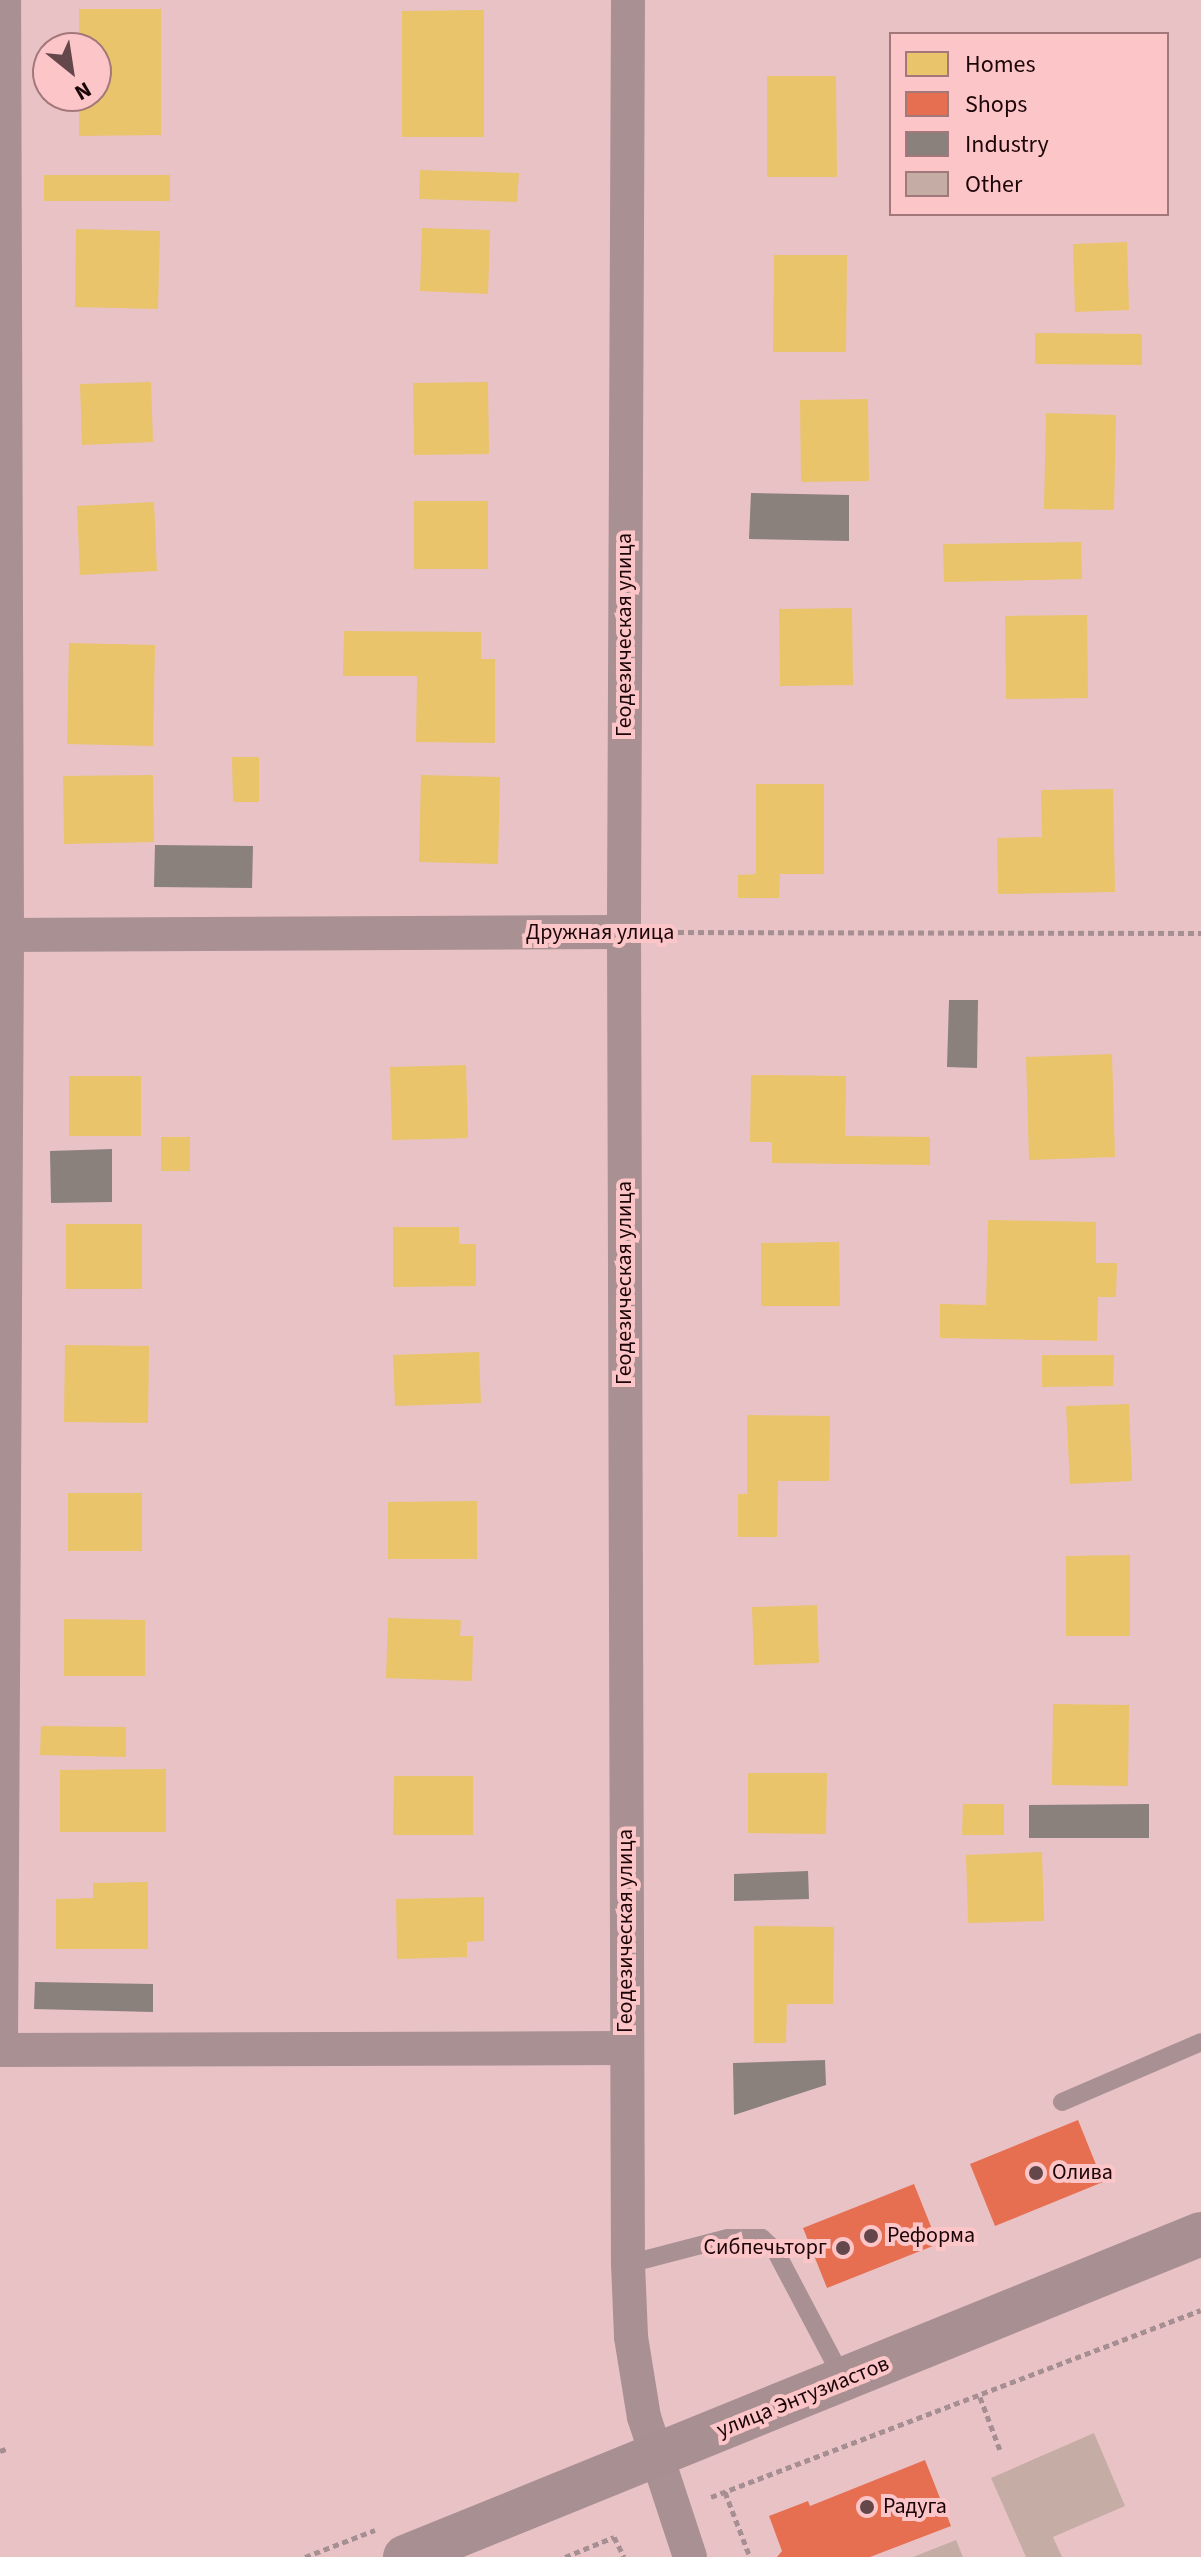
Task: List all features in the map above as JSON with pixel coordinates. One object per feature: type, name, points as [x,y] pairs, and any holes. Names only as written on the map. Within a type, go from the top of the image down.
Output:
[{"type":"street","points":[[4,0],[1,2050],[626,2048]]},
{"type":"street","name":"Геодезическая улица","points":[[628,0],[624,932],[628,2264],[637,2383],[656,2458],[690,2557]]},
{"type":"street","name":"Дружная улица","points":[[4,935],[624,932]]},
{"type":"street","name":"улица Энтузиастов","points":[[405,2557],[656,2458],[1201,2234]]},
{"type":"lane","points":[[1062,2102],[1201,2042]]},
{"type":"lane","points":[[628,2264],[728,2238],[762,2238],[775,2250],[844,2381]]},
{"type":"path","name":"Дружная улица","points":[[624,932],[1201,933]]},
{"type":"path","points":[[711,2497],[980,2397],[1201,2310]]},
{"type":"path","points":[[980,2397],[1000,2450]]},
{"type":"path","points":[[0,2451],[9,2448]]},
{"type":"path","points":[[725,2492],[750,2557]]},
{"type":"path","points":[[565,2557],[614,2537],[624,2557]]},
{"type":"building: Homes","points":[[79,9],[161,9],[161,135],[79,136],[79,112],[112,112],[112,32],[79,32]]},
{"type":"building: Homes","points":[[484,10],[484,137],[402,137],[402,11]]},
{"type":"building: Homes","points":[[767,76],[836,76],[837,177],[767,177]]},
{"type":"building: Homes","points":[[420,170],[519,173],[517,202],[419,199]]},
{"type":"building: Homes","points":[[44,175],[170,175],[170,201],[44,201]]},
{"type":"building: Homes","points":[[422,228],[490,230],[488,294],[420,291]]},
{"type":"building: Homes","points":[[76,229],[160,231],[158,309],[75,307]]},
{"type":"building: Homes","points":[[1127,242],[1129,310],[1075,312],[1073,244]]},
{"type":"building: Homes","points":[[774,255],[847,255],[846,352],[773,352]]},
{"type":"building: Homes","points":[[1035,333],[1142,334],[1142,365],[1035,364]]},
{"type":"building: Homes","points":[[151,382],[153,442],[82,445],[80,384]]},
{"type":"building: Homes","points":[[488,382],[489,454],[414,455],[413,383]]},
{"type":"building: Homes","points":[[868,399],[869,481],[801,482],[800,400]]},
{"type":"building: Homes","points":[[1046,413],[1116,415],[1114,510],[1044,509]]},
{"type":"building: Homes","points":[[414,501],[488,501],[488,569],[414,569]]},
{"type":"building: Homes","points":[[154,502],[157,571],[80,575],[77,506]]},
{"type":"building: Homes","points":[[1081,542],[1082,579],[944,582],[943,544]]},
{"type":"building: Homes","points":[[852,608],[853,685],[780,686],[779,609]]},
{"type":"building: Homes","points":[[1087,615],[1088,698],[1006,699],[1005,616]]},
{"type":"building: Homes","points":[[344,631],[481,632],[481,659],[495,659],[495,743],[416,742],[417,676],[343,676]]},
{"type":"building: Homes","points":[[69,643],[155,645],[153,746],[67,744]]},
{"type":"building: Homes","points":[[232,757],[259,757],[259,802],[233,802]]},
{"type":"building: Homes","points":[[153,775],[154,842],[64,844],[63,776]]},
{"type":"building: Homes","points":[[421,775],[500,777],[498,864],[419,862]]},
{"type":"building: Homes","points":[[756,784],[824,784],[824,874],[780,874],[779,898],[738,898],[738,875],[756,874]]},
{"type":"building: Homes","points":[[1113,789],[1115,892],[998,894],[997,838],[1042,837],[1041,790]]},
{"type":"building: Homes","points":[[1112,1054],[1115,1157],[1029,1160],[1026,1057]]},
{"type":"building: Homes","points":[[466,1065],[468,1138],[392,1140],[390,1067]]},
{"type":"building: Homes","points":[[751,1075],[846,1076],[845,1136],[930,1137],[930,1165],[772,1163],[772,1142],[750,1142]]},
{"type":"building: Homes","points":[[69,1076],[141,1076],[141,1136],[69,1136]]},
{"type":"building: Homes","points":[[161,1137],[190,1137],[190,1171],[161,1171]]},
{"type":"building: Homes","points":[[988,1220],[1096,1222],[1096,1263],[1117,1263],[1116,1297],[1098,1297],[1097,1341],[940,1338],[940,1304],[986,1305]]},
{"type":"building: Homes","points":[[66,1224],[142,1224],[142,1289],[66,1289]]},
{"type":"building: Homes","points":[[393,1227],[459,1227],[459,1244],[476,1244],[476,1286],[393,1287]]},
{"type":"building: Homes","points":[[839,1242],[840,1306],[761,1306],[761,1243]]},
{"type":"building: Homes","points":[[65,1345],[149,1346],[148,1423],[64,1422]]},
{"type":"building: Homes","points":[[479,1352],[481,1403],[395,1406],[393,1355]]},
{"type":"building: Homes","points":[[1042,1355],[1114,1355],[1113,1386],[1042,1387]]},
{"type":"building: Homes","points":[[1129,1404],[1132,1481],[1070,1484],[1066,1406]]},
{"type":"building: Homes","points":[[747,1415],[830,1416],[829,1481],[778,1481],[777,1537],[738,1537],[738,1494],[747,1494]]},
{"type":"building: Homes","points":[[68,1493],[142,1493],[142,1551],[68,1551]]},
{"type":"building: Homes","points":[[477,1501],[477,1559],[388,1559],[388,1502]]},
{"type":"building: Homes","points":[[1130,1555],[1130,1636],[1066,1636],[1066,1556]]},
{"type":"building: Homes","points":[[817,1605],[819,1663],[754,1665],[752,1607]]},
{"type":"building: Homes","points":[[388,1618],[461,1620],[460,1636],[473,1636],[472,1681],[386,1678]]},
{"type":"building: Homes","points":[[64,1619],[145,1620],[145,1676],[64,1676]]},
{"type":"building: Homes","points":[[1053,1704],[1129,1705],[1128,1786],[1052,1785]]},
{"type":"building: Homes","points":[[41,1726],[126,1727],[126,1757],[40,1755]]},
{"type":"building: Homes","points":[[166,1769],[166,1832],[60,1832],[60,1770]]},
{"type":"building: Homes","points":[[748,1773],[827,1773],[826,1834],[748,1833]]},
{"type":"building: Homes","points":[[394,1776],[473,1776],[473,1835],[393,1835]]},
{"type":"building: Homes","points":[[963,1804],[1004,1804],[1004,1835],[962,1835]]},
{"type":"building: Homes","points":[[1042,1852],[1044,1921],[968,1923],[966,1855]]},
{"type":"building: Homes","points":[[148,1882],[148,1949],[56,1949],[56,1899],[93,1898],[93,1883]]},
{"type":"building: Homes","points":[[484,1897],[484,1941],[467,1942],[467,1957],[397,1959],[396,1899]]},
{"type":"building: Homes","points":[[754,1926],[834,1927],[833,2004],[787,2004],[786,2043],[754,2043]]},
{"type":"building: Shops","name":"Олива","points":[[1078,2120],[1103,2182],[995,2226],[970,2164]]},
{"type":"building: Shops","name":"Реформа","points":[[914,2184],[938,2244],[827,2288],[803,2228]]},
{"type":"building: Shops","name":"Радуга","points":[[925,2460],[951,2526],[870,2557],[777,2557],[782,2551],[769,2516],[808,2501],[810,2506]]},
{"type":"building: Industry","points":[[751,493],[849,495],[849,541],[749,539]]},
{"type":"building: Industry","points":[[155,845],[253,846],[252,888],[154,887]]},
{"type":"building: Industry","points":[[949,1000],[978,1000],[977,1068],[947,1067]]},
{"type":"building: Industry","points":[[112,1149],[112,1202],[51,1203],[50,1151]]},
{"type":"building: Industry","points":[[1149,1804],[1149,1838],[1029,1838],[1029,1805]]},
{"type":"building: Industry","points":[[808,1871],[809,1899],[734,1901],[734,1874]]},
{"type":"building: Industry","points":[[35,1982],[153,1984],[153,2012],[34,2009]]},
{"type":"building: Industry","points":[[825,2060],[826,2085],[734,2115],[733,2063]]},
{"type":"building: Other","points":[[1094,2433],[1125,2506],[1053,2537],[1062,2557],[1026,2557],[991,2478]]},
{"type":"building: Other","points":[[956,2540],[963,2557],[913,2557]]},
{"type":"place","name":"Олива","points":[[1036,2173]]},
{"type":"place","name":"Реформа","points":[[871,2236]]},
{"type":"place","name":"Сибпечьторг","points":[[843,2248]]},
{"type":"place","name":"Радуга","points":[[867,2507]]}]
